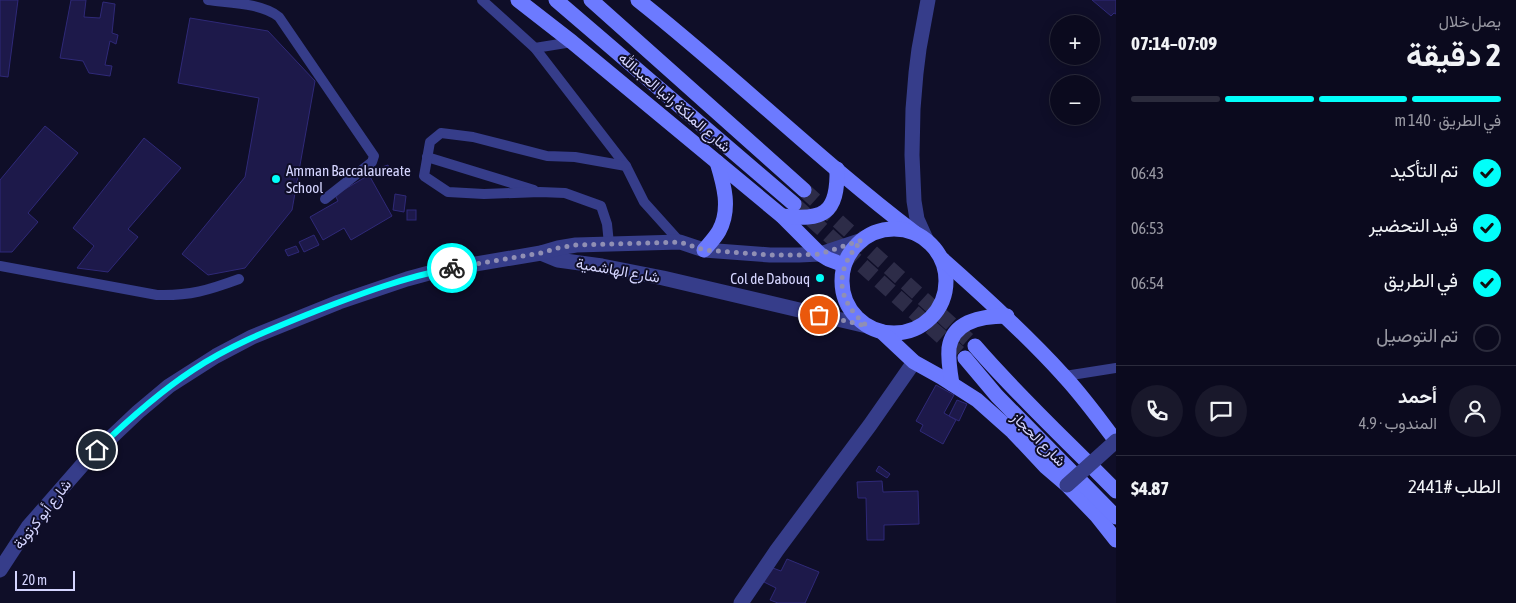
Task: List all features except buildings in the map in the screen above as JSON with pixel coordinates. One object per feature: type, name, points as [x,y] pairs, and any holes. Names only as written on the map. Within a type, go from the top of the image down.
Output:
[{"type":"main road","points":[[518,0],[572,42],[782,216],[820,254],[844,265]]},
{"type":"main road","name":"شارع الملكة رانيا العبدالله","points":[[556,0],[794,204]]},
{"type":"main road","name":"شارع الملكة رانيا العبدالله","points":[[591,0],[804,190]]},
{"type":"main road","points":[[638,0],[687,39],[872,200],[935,248],[942,259],[1007,316],[1065,376],[1116,441]]},
{"type":"main road","points":[[704,250],[718,233],[725,215],[724,188],[717,162]]},
{"type":"main road","points":[[782,216],[812,217],[821,214],[830,207],[834,202],[837,189],[837,170]]},
{"type":"main road","points":[[921,236],[905,230],[888,230],[872,234],[862,240],[851,251],[844,265],[843,293],[848,306],[856,317],[867,326],[882,332],[899,334],[915,330],[929,320],[940,307],[946,292],[946,275],[942,259]]},
{"type":"main road","points":[[952,384],[949,347],[956,332],[970,321],[978,318],[1007,316]]},
{"type":"main road","points":[[882,332],[914,362],[952,384],[996,416],[1025,443],[1046,467],[1067,485],[1097,516],[1116,540]]},
{"type":"main road","name":"شارع الحجاز","points":[[975,346],[999,374],[1116,491]]},
{"type":"main road","name":"شارع الحجاز","points":[[965,358],[997,396],[1116,517]]},
{"type":"street","points":[[921,236],[914,193],[912,155],[913,109],[917,65],[928,0]]},
{"type":"street","name":"شارع الهاشمية","points":[[541,253],[576,245],[680,242],[704,250],[770,255],[820,254],[862,240]]},
{"type":"street","name":"شارع الهاشمية","points":[[541,253],[558,260],[602,266],[663,278],[867,326]]},
{"type":"street","name":"شارع أبو كرتونة","points":[[0,570],[28,527],[84,463],[138,412],[169,386],[216,356],[297,318],[407,279],[440,270],[541,253]]},
{"type":"street","points":[[740,603],[914,362]]},
{"type":"street","points":[[1067,485],[1116,441]]},
{"type":"lane","points":[[208,0],[262,8],[279,17],[374,156],[372,162],[325,199]]},
{"type":"lane","points":[[482,0],[535,48],[626,166],[644,202],[680,242]]},
{"type":"lane","points":[[535,48],[572,42]]},
{"type":"lane","points":[[609,244],[607,224],[602,206],[565,192],[484,194],[448,192],[424,176],[430,142],[441,134],[473,137],[547,156],[575,157],[626,166]]},
{"type":"lane","points":[[427,157],[540,192]]},
{"type":"lane","points":[[0,266],[169,295],[200,292],[239,279]]},
{"type":"lane","points":[[1065,376],[1116,368]]},
{"type":"tunnel","points":[[804,190],[975,346]]},
{"type":"tunnel","points":[[794,204],[965,358]]},
{"type":"way so far","points":[[452,268],[576,245],[680,242],[704,250],[770,255],[799,255],[820,254],[862,240],[851,251],[844,265],[842,279],[843,293],[848,306],[856,317],[867,326],[819,315]]},
{"type":"place","name":"Amman Baccalaureate School","points":[[276,179]]},
{"type":"place","name":"Col de Dabouq","points":[[820,278]]},
{"type":"route","points":[[97,450],[169,386],[216,356],[297,318],[339,302],[407,279],[452,268]]}]
